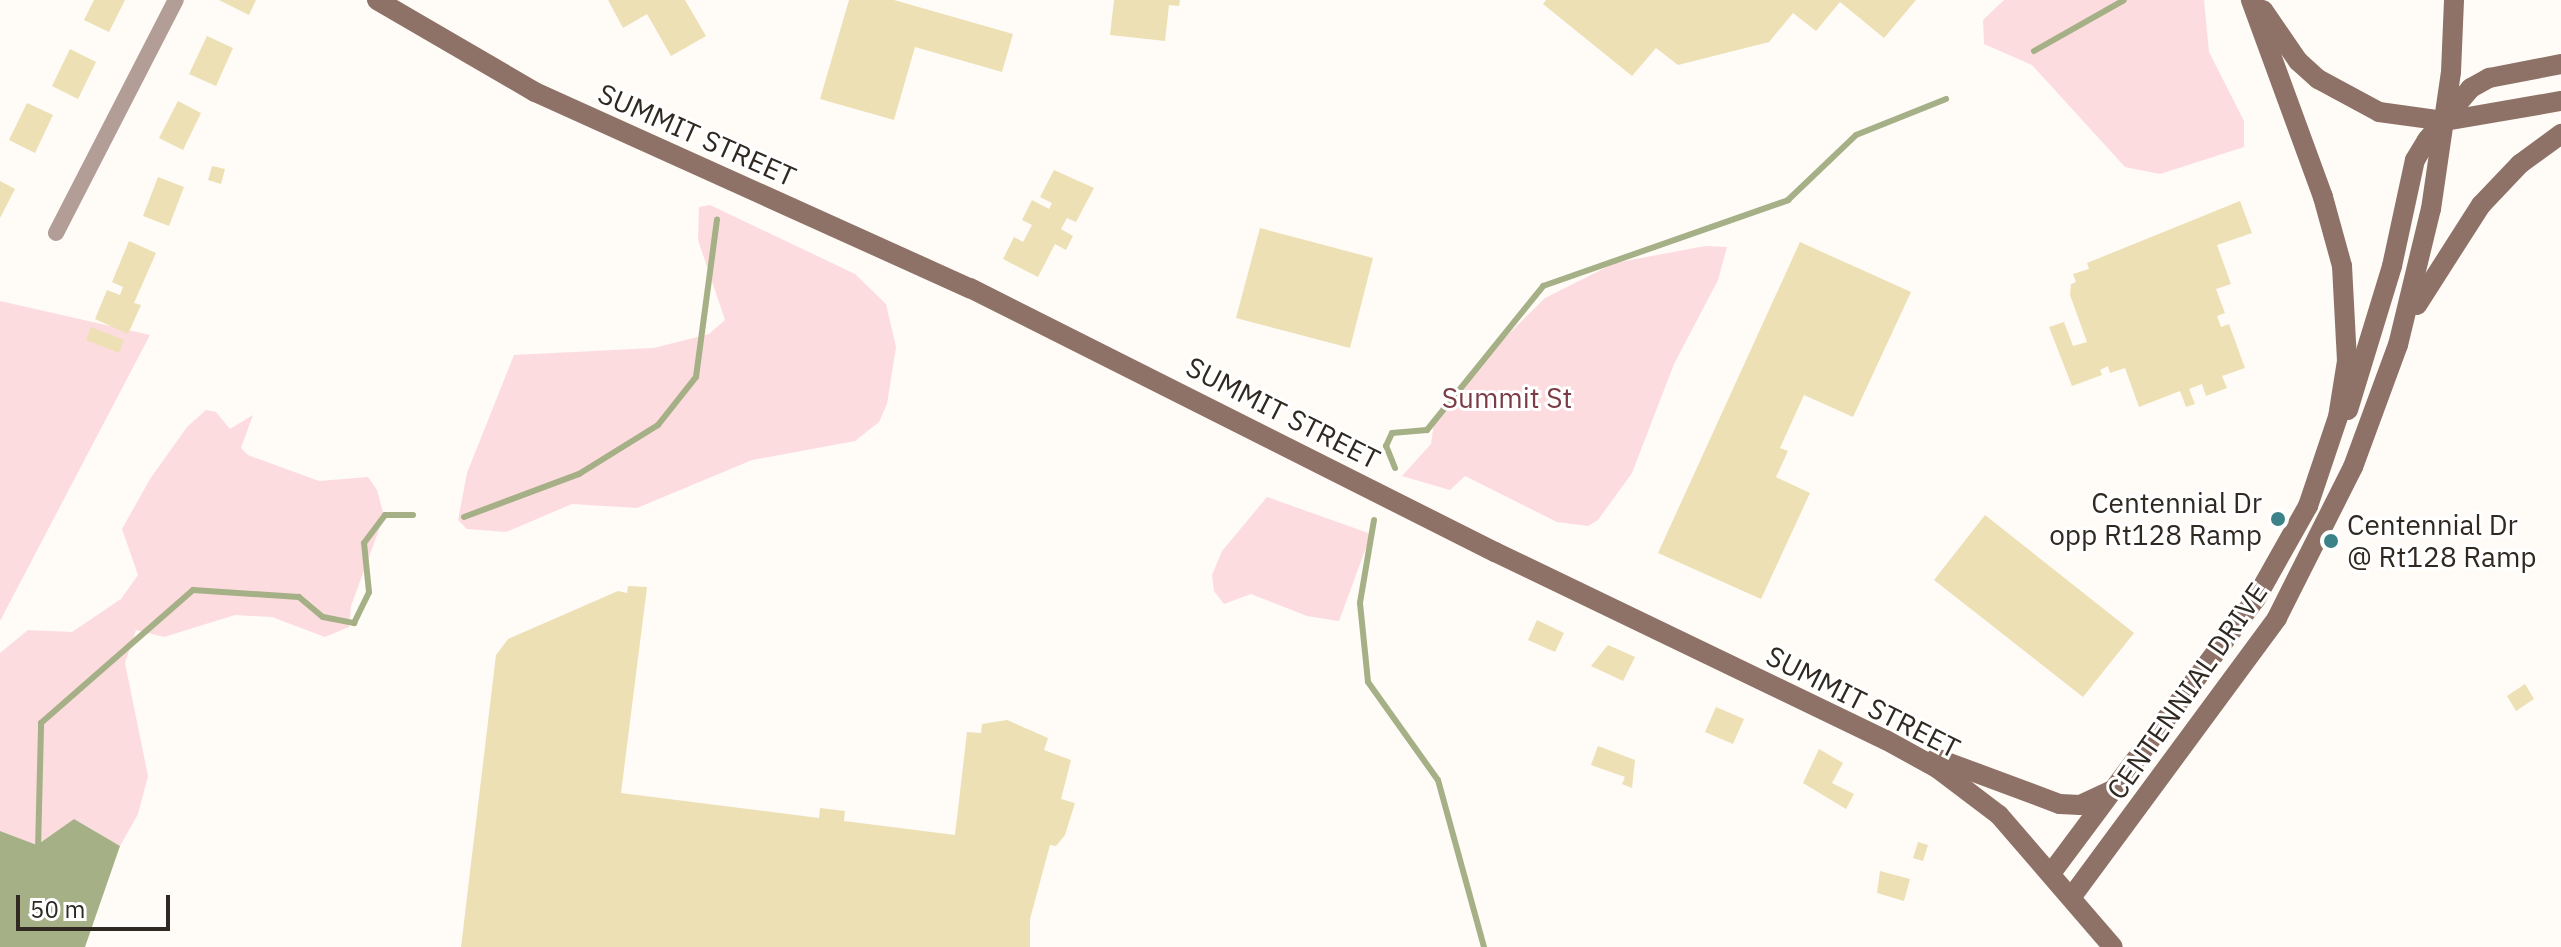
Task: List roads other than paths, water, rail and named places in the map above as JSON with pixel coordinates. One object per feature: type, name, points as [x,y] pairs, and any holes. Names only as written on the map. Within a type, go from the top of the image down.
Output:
[{"type":"main road","name":"SUMMIT STREET","points":[[377,0],[535,92],[970,288],[1495,552],[1886,740],[1971,791],[2073,895],[2113,947]]},
{"type":"main road","points":[[2254,0],[2298,61],[2339,93],[2390,115],[2445,121],[2561,101]]},
{"type":"main road","name":"CENTENNIAL DRIVE","points":[[2052,872],[2255,600],[2308,506],[2330,455],[2347,361],[2342,266],[2323,197],[2254,0]]},
{"type":"main road","name":"CENTENNIAL DRIVE","points":[[2073,895],[2277,618],[2353,467],[2398,345],[2445,121],[2454,0]]},
{"type":"main road","points":[[2330,455],[2365,361],[2415,160],[2471,88],[2489,78],[2561,64]]},
{"type":"main road","points":[[2398,345],[2432,277],[2481,205],[2520,164],[2561,134]]},
{"type":"main road","points":[[1886,740],[2060,804],[2080,805],[2119,786]]},
{"type":"street","points":[[56,233],[176,0]]},
{"type":"waterway","points":[[2034,51],[2124,0]]},
{"type":"waterway","points":[[1395,468],[1386,446],[1392,433],[1427,430],[1543,286],[1788,200],[1856,135],[1946,99]]},
{"type":"waterway","points":[[464,517],[579,474],[658,425],[696,377],[717,219]]},
{"type":"waterway","points":[[38,850],[41,723],[193,590],[299,597],[323,617],[354,623],[369,592],[364,543],[385,515],[413,515]]},
{"type":"waterway","points":[[1374,520],[1360,603],[1368,682],[1438,780],[1484,947]]},
{"type":"place","name":"Centennial Dr opp Rt128 Ramp","points":[[2278,519]]},
{"type":"place","name":"Centennial Dr @ Rt128 Ramp","points":[[2331,541]]},
{"type":"park label","name":"Summit St","points":[[1507,398]]}]
